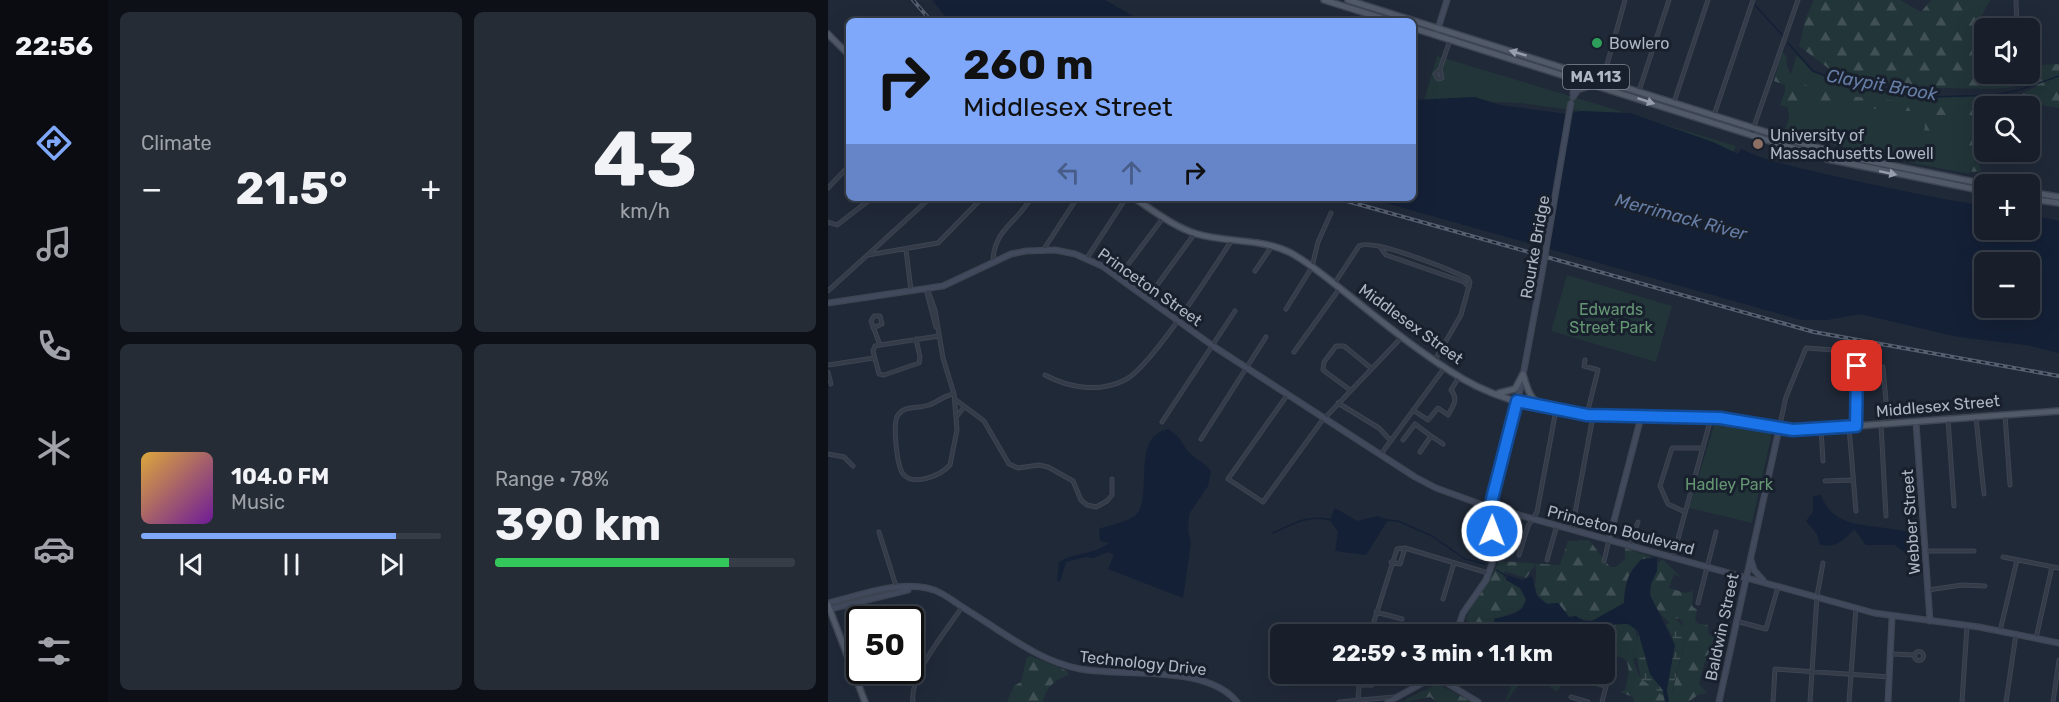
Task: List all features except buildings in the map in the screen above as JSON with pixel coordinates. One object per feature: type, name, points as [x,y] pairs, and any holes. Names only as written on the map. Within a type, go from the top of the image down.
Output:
[{"type":"main road","points":[[1324,0],[1381,18]]},
{"type":"main road","name":"MA 113","points":[[1348,0],[1406,18]]},
{"type":"main road","points":[[1436,35],[1447,0]]},
{"type":"main road","name":"MA 113","points":[[1416,21],[1576,74],[1605,87],[1690,115],[1864,160],[1974,182]]},
{"type":"main road","name":"MA 113","points":[[1416,29],[1576,74],[1603,79],[1714,115],[1860,168],[1974,189]]},
{"type":"main road","points":[[829,37],[846,52]]},
{"type":"main road","name":"Rourke Bridge","points":[[1488,573],[1493,548],[1492,507],[1499,465],[1523,374],[1576,74]]},
{"type":"main road","points":[[1572,99],[1578,90],[1590,86],[1605,87]]},
{"type":"main road","points":[[2040,194],[2059,197]]},
{"type":"main road","points":[[2040,200],[2059,203]]},
{"type":"main road","name":"Middlesex Street","points":[[1138,201],[1163,218],[1195,233],[1272,246],[1289,252],[1312,267],[1402,337],[1460,376],[1517,401],[1556,410],[1590,416],[1711,418],[1749,422],[1779,429],[1821,429],[2005,414],[2059,412]]},
{"type":"main road","name":"Princeton Street","points":[[828,303],[955,282],[1011,254],[1044,249],[1067,251],[1087,258],[1118,278],[1213,346]]},
{"type":"main road","name":"Princeton Boulevard","points":[[1213,346],[1436,488],[1533,519],[1892,617],[2001,631],[2059,643]]},
{"type":"main road","points":[[1495,392],[1515,389],[1523,374]]},
{"type":"main road","points":[[1523,374],[1528,393],[1534,401],[1571,413]]},
{"type":"main road","points":[[1610,540],[1641,417]]},
{"type":"main road","name":"Webber Street","points":[[1916,422],[1930,621]]},
{"type":"main road","name":"Baldwin Street","points":[[1719,702],[1779,429]]},
{"type":"main road","name":"Baldwin Street","points":[[1750,556],[1754,570],[1765,582]]},
{"type":"main road","points":[[1459,624],[1463,613],[1488,573]]},
{"type":"main road","points":[[865,702],[828,606],[917,587]]},
{"type":"main road","name":"Technology Drive","points":[[828,606],[897,588],[917,587],[935,590],[1049,660],[1093,671],[1208,681],[1225,689],[1237,702]]},
{"type":"main road","points":[[1888,702],[1892,617]]},
{"type":"main road","points":[[1388,702],[1421,684]]},
{"type":"main road","points":[[1451,684],[1478,702]]},
{"type":"street","points":[[1603,79],[1625,0]]},
{"type":"street","points":[[1639,91],[1670,0]]},
{"type":"street","points":[[1674,102],[1708,0]]},
{"type":"street","points":[[1714,115],[1753,0]]},
{"type":"street","points":[[1753,131],[1798,0]]},
{"type":"street","points":[[2016,0],[2017,18]]},
{"type":"street","points":[[1440,69],[1450,40]]},
{"type":"street","points":[[1690,115],[1693,108]]},
{"type":"street","points":[[828,188],[846,169]]},
{"type":"street","points":[[828,222],[837,225],[868,201]]},
{"type":"street","points":[[828,291],[927,201]]},
{"type":"street","points":[[866,256],[931,246],[944,240],[979,201]]},
{"type":"street","points":[[993,263],[996,240],[1019,216],[1029,201]]},
{"type":"street","points":[[1044,249],[1075,201]]},
{"type":"street","points":[[1087,258],[1124,201]]},
{"type":"street","points":[[1287,309],[1312,267],[1318,242],[1331,213]]},
{"type":"street","points":[[1118,278],[1163,218]]},
{"type":"street","points":[[1147,299],[1195,233]]},
{"type":"street","points":[[1045,375],[1059,383],[1083,388],[1125,380],[1143,366],[1232,240]]},
{"type":"street","points":[[1294,352],[1361,244],[1381,248],[1470,279],[1461,315],[1435,360]]},
{"type":"street","points":[[1256,271],[1272,246]]},
{"type":"street","points":[[905,250],[911,290]]},
{"type":"street","points":[[927,288],[956,400],[957,430],[950,465],[927,477],[916,479],[906,476],[901,470],[894,428],[897,417],[906,409],[929,405],[954,394]]},
{"type":"street","points":[[1162,423],[1235,311]]},
{"type":"street","points":[[873,328],[883,323],[879,316],[872,319],[873,328],[880,345]]},
{"type":"street","points":[[916,339],[921,359],[917,364],[882,375],[877,372],[874,348],[880,345],[916,339],[939,336]]},
{"type":"street","points":[[1201,439],[1266,337]]},
{"type":"street","points":[[1288,394],[1228,479],[1263,502],[1324,418],[1402,337]]},
{"type":"street","points":[[1350,390],[1323,370],[1324,362],[1336,346],[1344,346],[1371,368]]},
{"type":"street","name":"Baldwin Street","points":[[1779,429],[1786,397],[1806,348],[1877,353]]},
{"type":"street","points":[[828,365],[874,358]]},
{"type":"street","points":[[1572,529],[1598,370],[1584,366],[1585,360]]},
{"type":"street","points":[[1856,512],[1852,426],[1857,366]]},
{"type":"street","points":[[1381,454],[1445,367]]},
{"type":"street","points":[[1883,367],[1886,516]]},
{"type":"street","points":[[828,372],[831,384]]},
{"type":"street","points":[[1413,410],[1428,420],[1438,408],[1448,415],[1455,403],[1455,394],[1451,390],[1460,376]]},
{"type":"street","points":[[956,400],[984,421],[1009,464],[1018,468],[1040,465],[1048,467],[1073,481],[1087,505],[1096,507],[1107,501],[1112,495],[1112,479]]},
{"type":"street","points":[[1338,403],[1379,428],[1390,441]]},
{"type":"street","points":[[957,416],[964,407]]},
{"type":"street","points":[[1519,555],[1537,512],[1556,410]]},
{"type":"street","points":[[2005,414],[2010,485]]},
{"type":"street","points":[[1976,417],[1984,494]]},
{"type":"street","points":[[1673,557],[1711,418]]},
{"type":"street","points":[[1407,419],[1443,444]]},
{"type":"street","points":[[1948,419],[1954,506]]},
{"type":"street","points":[[1403,440],[1415,424]]},
{"type":"street","points":[[1821,429],[1823,461]]},
{"type":"street","points":[[1420,452],[1431,436]]},
{"type":"street","points":[[1684,512],[1668,504],[1660,486],[1672,448],[1703,448]]},
{"type":"street","points":[[828,454],[844,457],[853,466]]},
{"type":"street","points":[[1825,482],[1853,480]]},
{"type":"street","points":[[1630,545],[1638,522]]},
{"type":"street","points":[[1547,560],[1557,525]]},
{"type":"street","points":[[879,531],[897,588]]},
{"type":"street","points":[[1698,603],[1716,532]]},
{"type":"street","points":[[1604,561],[1610,540]]},
{"type":"street","points":[[1373,624],[1397,549],[1405,548],[1488,573]]},
{"type":"street","points":[[1391,562],[1400,564],[1405,548]]},
{"type":"street","points":[[1925,551],[1974,551]]},
{"type":"street","points":[[2003,556],[2059,568]]},
{"type":"street","points":[[2001,631],[2017,560]]},
{"type":"street","points":[[1443,599],[1454,562]]},
{"type":"street","points":[[1810,702],[1818,596],[1823,563]]},
{"type":"street","points":[[2036,638],[2052,567]]},
{"type":"street","points":[[1736,621],[1766,629],[1778,585]]},
{"type":"street","points":[[1928,590],[1962,585],[1985,586]]},
{"type":"street","points":[[913,702],[913,690],[918,675],[963,607]]},
{"type":"street","points":[[1849,702],[1856,608]]},
{"type":"street","points":[[1376,612],[1402,619]]},
{"type":"street","points":[[1962,702],[1967,626]]},
{"type":"street","points":[[2006,702],[2016,634]]},
{"type":"street","points":[[1892,654],[1915,655]]},
{"type":"street","points":[[2053,702],[2059,660]]},
{"type":"street","points":[[1773,702],[1776,669],[1890,677]]},
{"type":"street","points":[[1358,700],[1358,685],[1372,684]]},
{"type":"street","points":[[1599,684],[1606,686],[1602,702]]},
{"type":"street","points":[[1339,702],[1396,697]]},
{"type":"street","points":[[1571,697],[1588,702]]},
{"type":"green space","points":[[1814,0],[1900,0],[1921,12],[1931,0],[1990,0],[1982,18],[1974,18],[1974,84],[2020,84],[2014,87],[1993,89],[1902,87],[1863,80],[1847,72],[1832,71],[1799,46],[1806,17]]},
{"type":"green space","points":[[1782,52],[1786,56],[1787,66],[1793,78],[1811,87],[1882,100],[1934,103],[1973,102],[1974,162],[1979,164],[1981,171],[1972,172],[1968,165],[1971,115],[1934,115],[1927,159],[1922,158],[1926,112],[1810,105],[1800,109],[1795,118],[1789,116],[1785,85],[1774,81]]},
{"type":"green space","points":[[1797,55],[1812,72],[1835,80],[1928,98],[1974,96],[1974,148],[1970,174],[1865,154],[1784,131],[1792,109],[1780,105]]},
{"type":"green space","points":[[1437,56],[1736,146],[1732,154],[1595,113],[1521,103],[1424,100]]},
{"type":"green space","points":[[2040,64],[2059,64],[2059,108],[2040,105],[2040,96],[2000,96],[2022,94],[2037,86],[2035,84],[2040,84]]},
{"type":"green space","name":"Edwards Street Park","points":[[1567,275],[1672,306],[1656,362],[1551,331]]},
{"type":"green space","name":"Hadley Park","points":[[1715,422],[1772,433],[1752,523],[1689,508]]},
{"type":"green space","points":[[1589,540],[1610,567],[1616,567],[1625,559],[1625,548],[1652,557],[1633,569],[1627,580],[1624,603],[1592,621],[1569,617],[1558,603],[1547,604],[1535,589],[1535,565],[1526,578],[1505,571],[1503,577],[1520,588],[1526,599],[1522,609],[1494,620],[1495,624],[1475,624],[1466,620],[1499,561],[1560,565],[1568,541]]},
{"type":"green space","points":[[1662,559],[1682,578],[1674,574],[1669,588],[1685,593],[1693,591],[1692,606],[1697,610],[1695,620],[1699,624],[1708,625],[1708,633],[1715,639],[1699,684],[1707,693],[1698,695],[1688,702],[1634,702],[1633,697],[1620,692],[1625,690],[1629,672],[1627,661],[1615,657],[1615,624],[1634,626],[1642,656],[1633,659],[1639,676],[1662,695],[1672,693],[1686,639],[1682,621],[1677,618],[1672,624],[1668,621],[1656,607],[1651,596],[1650,586],[1658,563]]},
{"type":"green space","points":[[1675,618],[1685,628],[1686,637],[1671,695],[1667,698],[1641,679],[1637,659],[1638,631],[1650,674],[1666,693],[1673,638],[1666,625]]},
{"type":"green space","points":[[1031,656],[1067,671],[1069,675],[1051,685],[1043,702],[1007,702],[1014,686],[1021,682],[1027,657]]},
{"type":"green space","points":[[1438,684],[1472,702],[1437,702],[1430,697],[1405,702],[1406,699]]},
{"type":"green space","points":[[1512,684],[1520,684],[1508,699],[1505,702]]},
{"type":"green space","points":[[1545,684],[1561,684],[1557,692]]},
{"type":"water","points":[[932,0],[1105,0],[1137,18],[947,18]]},
{"type":"water","name":"Merrimack River","points":[[1475,97],[1500,105],[1567,114],[1581,111],[1630,113],[1713,142],[1738,154],[1741,149],[1772,161],[1803,169],[1974,204],[1974,240],[2040,240],[2040,217],[2059,221],[2059,353],[2026,345],[1958,337],[1860,314],[1827,320],[1801,320],[1379,201],[1416,201],[1416,100]]},
{"type":"water","points":[[1168,429],[1211,472],[1208,486],[1189,514],[1188,531],[1191,542],[1183,598],[1108,569],[1114,555],[1108,552],[1093,558],[1085,557],[1066,562],[1060,582],[1057,580],[1059,562],[1071,556],[1097,550],[1109,543],[1100,541],[1099,529],[1135,516],[1141,507],[1144,469],[1149,444],[1156,435]]},
{"type":"water","points":[[1821,495],[1827,507],[1836,516],[1847,521],[1914,534],[1904,543],[1915,553],[1902,551],[1895,545],[1866,545],[1854,529],[1836,544],[1820,545],[1817,534],[1806,521],[1813,512],[1813,496]]},
{"type":"water","points":[[1335,508],[1357,521],[1378,516],[1388,520],[1366,555],[1335,551],[1338,532],[1330,520]]},
{"type":"water","points":[[1657,558],[1657,571],[1651,584],[1650,595],[1675,645],[1666,694],[1650,674],[1638,631],[1628,624],[1495,624],[1494,619],[1518,612],[1526,599],[1520,588],[1506,580],[1508,575],[1522,580],[1532,576],[1537,596],[1547,604],[1558,603],[1569,617],[1576,616],[1584,621],[1592,621],[1624,603],[1628,579],[1642,559]]},
{"type":"waterway","name":"Claypit Brook","points":[[1755,5],[1783,36]]},
{"type":"waterway","name":"Claypit Brook","points":[[1788,43],[1813,71],[1834,79],[1928,97],[1996,95],[2019,90],[2059,76]]},
{"type":"waterway","points":[[1273,533],[1308,519],[1331,520]]},
{"type":"waterway","points":[[1387,520],[1398,521],[1432,536],[1465,559],[1485,564]]},
{"type":"waterway","points":[[1497,570],[1506,576]]},
{"type":"waterway","points":[[1665,691],[1667,702]]},
{"type":"railway","points":[[913,0],[928,18]]},
{"type":"railway","points":[[1347,201],[1814,332],[2059,376]]},
{"type":"place","name":"Bowlero","points":[[1597,43]]},
{"type":"place","name":"University of Massachusetts Lowell","points":[[1758,144]]},
{"type":"route","points":[[1492,531],[1492,499],[1517,401],[1587,415],[1720,418],[1793,430],[1856,426],[1857,366]]}]
